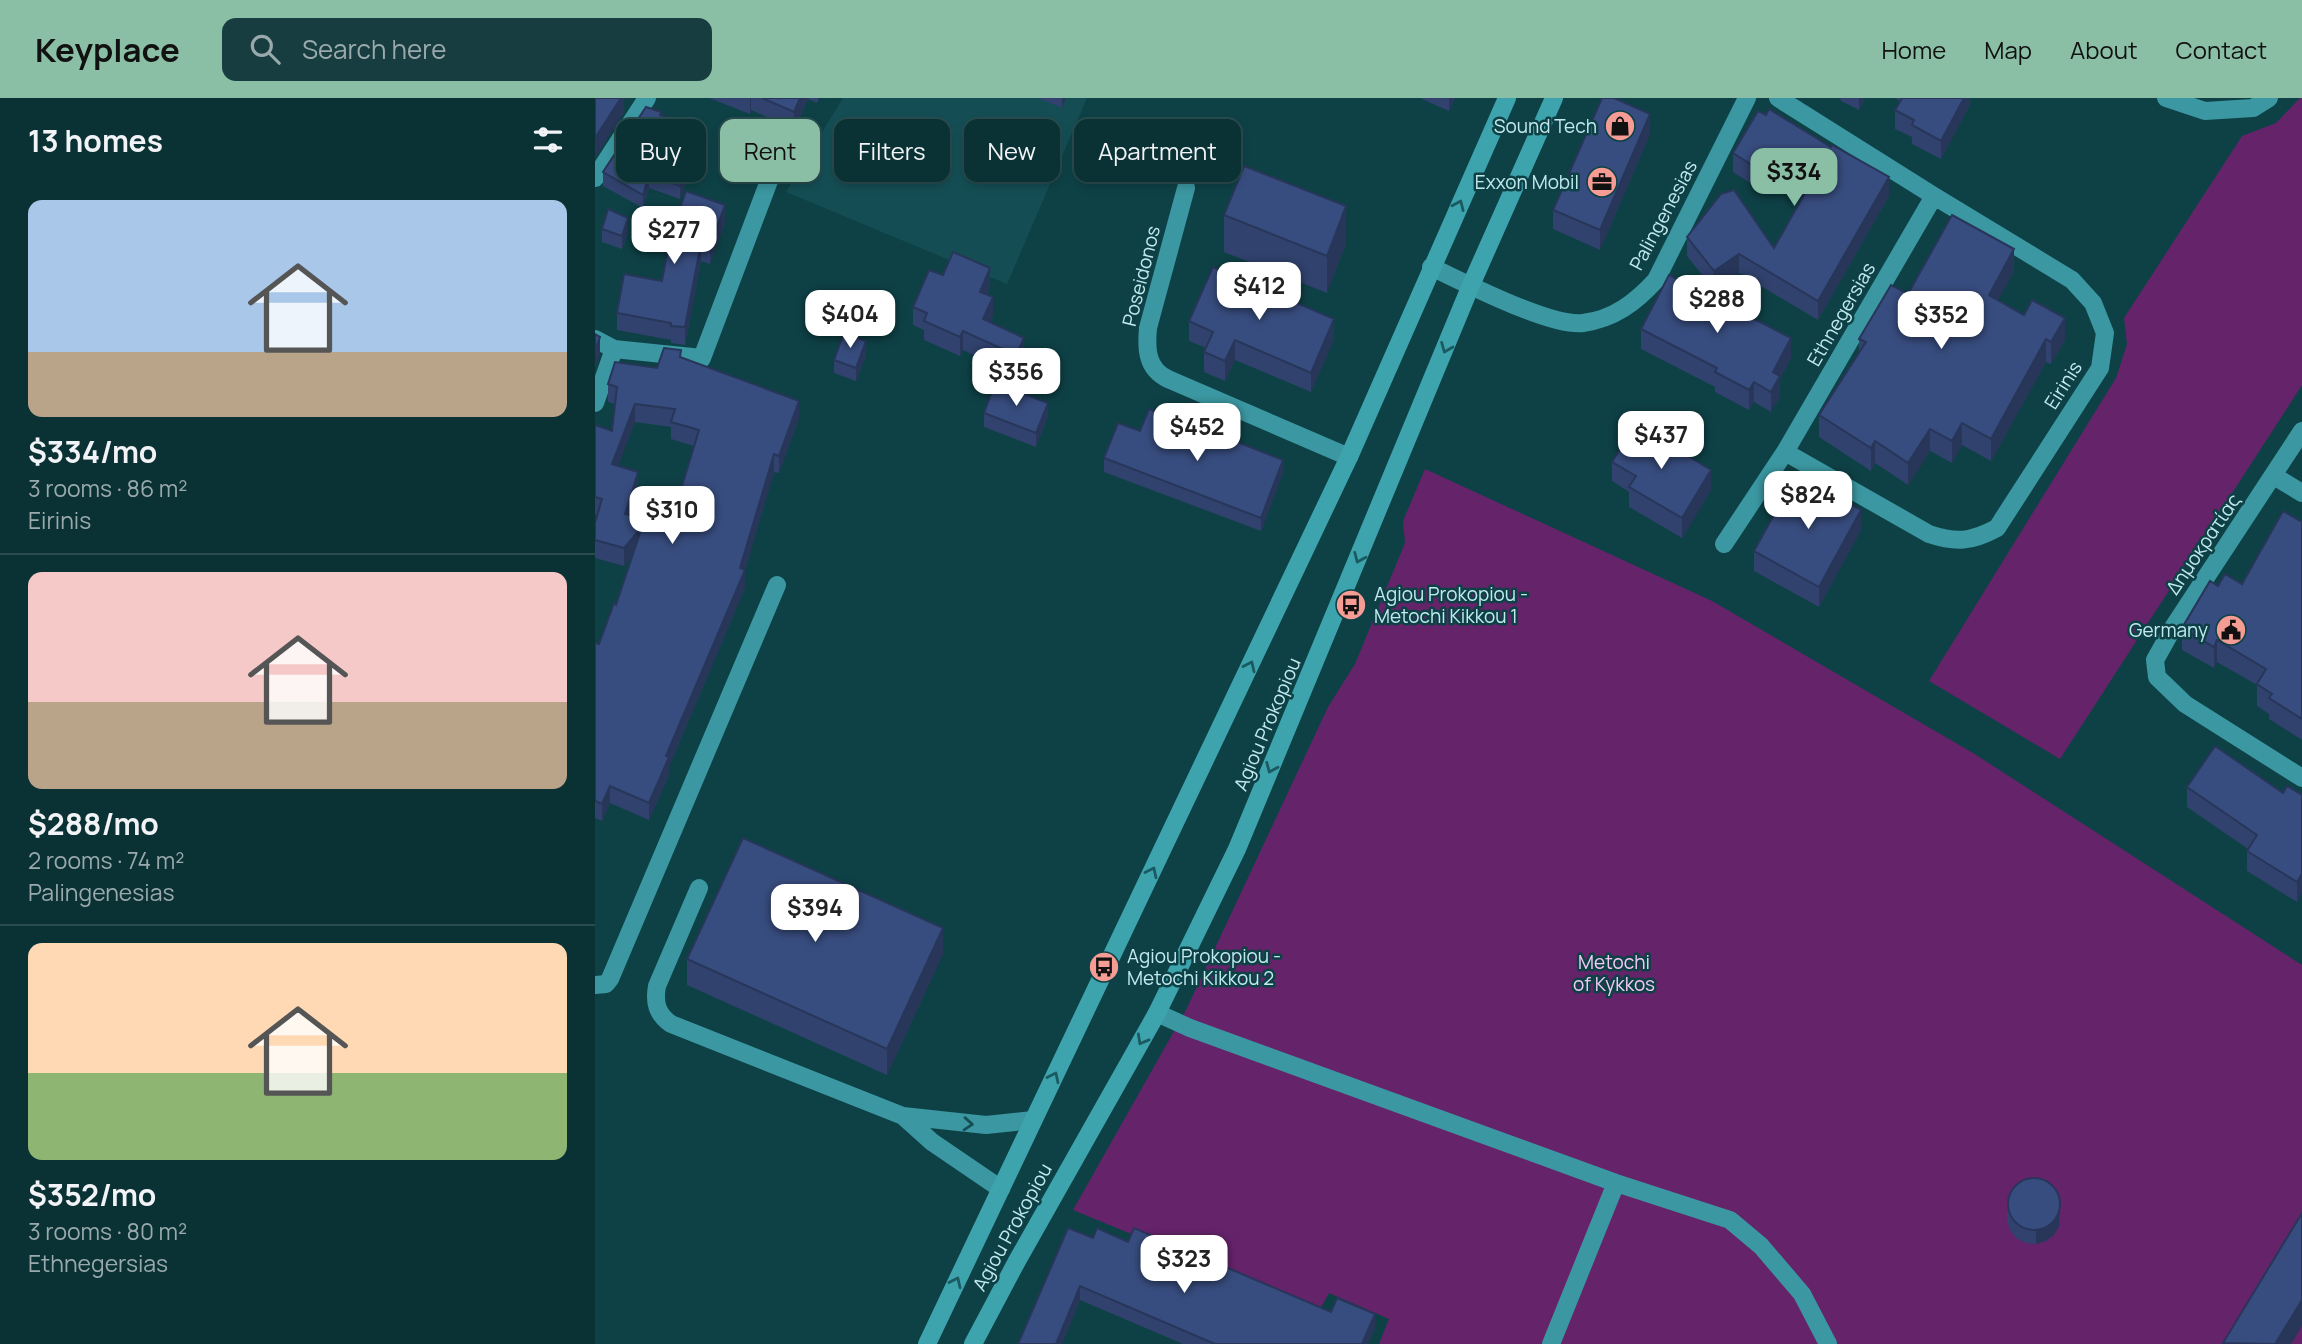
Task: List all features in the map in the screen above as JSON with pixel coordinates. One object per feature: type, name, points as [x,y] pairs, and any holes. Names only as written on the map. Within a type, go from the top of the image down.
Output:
[{"type":"main road","name":"Agiou Prokopiou","points":[[927,1344],[1349,457],[1507,98]]},
{"type":"main road","name":"Agiou Prokopiou","points":[[973,1344],[1157,1013],[1237,849],[1471,285],[1554,98]]},
{"type":"street","points":[[595,178],[647,98]]},
{"type":"street","name":"Palingenesias","points":[[1431,267],[1542,316],[1581,324],[1613,315],[1636,301],[1656,280],[1747,98]]},
{"type":"street","name":"Eirinis","points":[[1778,98],[2072,280],[2093,303],[2105,333],[2100,368],[1997,528],[1981,537],[1955,540],[1929,534],[1784,452]]},
{"type":"street","points":[[2166,98],[2206,111],[2252,108],[2269,98]]},
{"type":"street","points":[[595,339],[614,349],[702,358],[769,182]]},
{"type":"street","name":"Poseidonos","points":[[1186,188],[1148,328],[1146,346],[1149,362],[1158,375],[1349,457]]},
{"type":"street","name":"Ethnegersias","points":[[1724,544],[1784,452],[1934,196]]},
{"type":"street","points":[[595,403],[614,349]]},
{"type":"street","name":"Δημοκρατίας","points":[[2302,431],[2174,626],[2155,660],[2157,677],[2185,704],[2302,779]]},
{"type":"street","points":[[2274,476],[2302,493]]},
{"type":"street","points":[[595,985],[606,984],[610,979],[777,585]]},
{"type":"street","points":[[699,888],[657,986],[656,1003],[663,1018],[671,1024],[903,1116],[986,1125],[1033,1120]]},
{"type":"street","points":[[1157,1013],[1191,1028],[1616,1183],[1730,1220],[1761,1246],[1802,1294],[1828,1344]]},
{"type":"street","points":[[903,1116],[932,1142],[1000,1189]]},
{"type":"street","points":[[1551,1344],[1616,1183]]},
{"type":"shaded area","points":[[843,98],[1087,98],[1078,119],[1074,119],[1074,128],[1060,161],[1060,119],[964,119],[964,182],[1051,182],[1007,284],[786,192],[792,182],[820,182],[820,136]]},
{"type":"green space","points":[[2300,98],[2302,385],[2060,759],[1929,681],[2116,378],[2127,344],[2124,318],[2242,136],[2276,123]]},
{"type":"green space","name":"Metochi of Kykkos","points":[[1425,469],[1712,601],[1973,753],[2302,965],[2302,1344],[1379,1344],[1389,1319],[1329,1293],[1319,1311],[1073,1210],[1186,1010],[1328,707],[1355,664],[1405,543],[1403,521]]},
{"type":"building","points":[[595,98],[621,98],[595,138]]},
{"type":"building","points":[[762,98],[800,98],[794,112]]},
{"type":"building","name":"Exxon Mobil","points":[[1602,98],[1614,98],[1650,114],[1600,230],[1553,210]]},
{"type":"building","points":[[1902,98],[1964,98],[1941,141],[1912,125],[1914,120],[1895,110]]},
{"type":"building","points":[[646,107],[672,119],[638,119]]},
{"type":"building","points":[[1769,109],[1831,147],[1832,145],[1889,177],[1818,301],[1739,254],[1714,271],[1687,237],[1721,194],[1734,190],[1774,248],[1811,182],[1760,152],[1752,165],[1733,153],[1758,111],[1766,115]]},
{"type":"building","points":[[616,152],[616,179],[603,172]]},
{"type":"building","points":[[1244,166],[1346,206],[1327,256],[1224,215],[1237,182],[1241,182]]},
{"type":"building","points":[[620,182],[647,182],[643,195]]},
{"type":"building","points":[[686,191],[725,205],[710,246],[701,243],[685,327],[617,313],[624,274],[662,281],[670,237]]},
{"type":"building","points":[[608,209],[628,218],[622,236],[602,229]]},
{"type":"building","points":[[1952,215],[2014,249],[1989,295],[2024,315],[2032,300],[2065,318],[2051,342],[2046,339],[1991,439],[1962,423],[1952,441],[1930,429],[1908,463],[1875,441],[1871,448],[1819,415],[1866,342],[1859,339],[1891,285],[1908,294]]},
{"type":"building","points":[[953,252],[990,268],[980,292],[993,297],[983,319],[1024,338],[1016,355],[963,331],[960,337],[924,321],[927,313],[913,307],[929,270],[943,275]]},
{"type":"building","points":[[1213,267],[1334,319],[1311,373],[1235,340],[1225,361],[1204,352],[1213,332],[1189,321]]},
{"type":"building","points":[[1669,275],[1791,338],[1773,372],[1780,376],[1771,392],[1754,382],[1749,390],[1715,372],[1717,368],[1641,329]]},
{"type":"building","points":[[844,333],[866,341],[856,368],[834,360]]},
{"type":"building","points":[[595,334],[600,337],[595,351]]},
{"type":"building","points":[[664,348],[681,350],[680,357],[799,401],[779,456],[774,454],[740,568],[745,570],[666,756],[669,757],[649,803],[610,786],[602,804],[595,801],[595,643],[599,644],[614,603],[616,605],[642,527],[624,548],[595,540],[595,523],[602,499],[595,497],[595,425],[612,431],[617,387],[608,384],[615,362],[657,368]],"holes":[[[635,404],[675,409],[671,422],[699,430],[670,526],[625,514],[638,472],[612,464]]]},
{"type":"building","points":[[995,383],[1048,403],[1036,433],[984,413]]},
{"type":"building","points":[[1149,409],[1173,418],[1170,426],[1228,449],[1232,440],[1283,460],[1261,518],[1104,458],[1118,423],[1140,431]]},
{"type":"building","points":[[1635,424],[1711,470],[1682,518],[1629,487],[1636,476],[1612,462]]},
{"type":"building","points":[[1796,475],[1861,510],[1819,587],[1754,551]]},
{"type":"building","points":[[2283,511],[2302,522],[2302,719],[2269,698],[2272,694],[2257,684],[2266,669],[2217,640],[2214,647],[2182,628],[2210,581],[2218,586],[2225,574],[2242,584]]},
{"type":"building","points":[[2215,746],[2283,793],[2287,786],[2302,795],[2302,874],[2297,882],[2247,851],[2257,835],[2187,787]]},
{"type":"building","points":[[743,838],[943,928],[887,1049],[687,959]]},
{"type":"building","points":[[2034,1178],[2053,1185],[2060,1204],[2053,1223],[2034,1230],[2015,1223],[2008,1204],[2015,1185]]},
{"type":"building","points":[[2302,1213],[2302,1300],[2275,1344],[2223,1343]]},
{"type":"building","points":[[1068,1228],[1093,1238],[1097,1228],[1128,1242],[1134,1228],[1331,1312],[1337,1298],[1375,1314],[1362,1344],[1215,1344],[1080,1286],[1056,1344],[1018,1344]]},
{"type":"place","name":"Sound Tech","points":[[1620,126]]},
{"type":"place","name":"Exxon Mobil","points":[[1602,182]]},
{"type":"place","name":"Agiou Prokopiou - Metochi Kikkou 1","points":[[1351,605]]},
{"type":"place","name":"Germany","points":[[2231,630]]},
{"type":"place","name":"Agiou Prokopiou - Metochi Kikkou 2","points":[[1104,967]]}]
